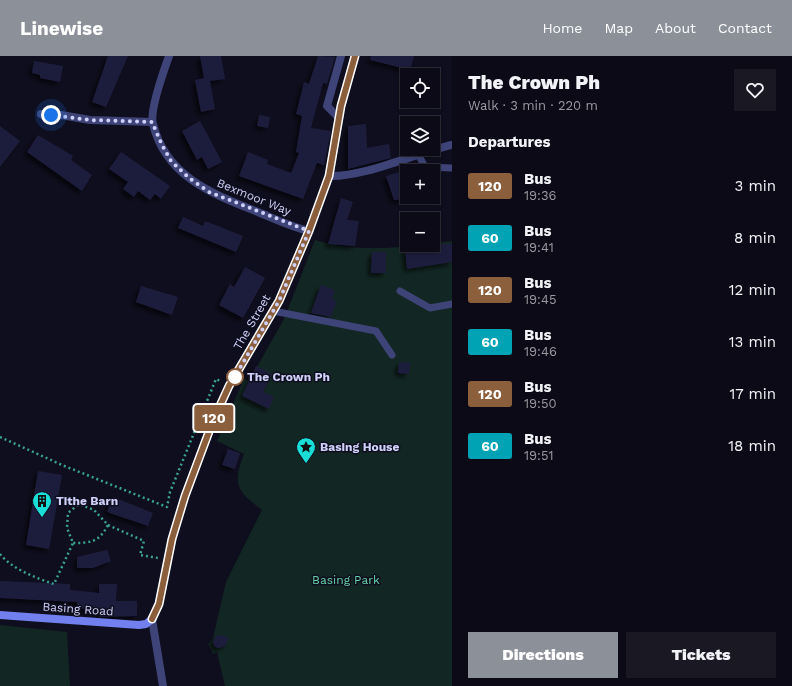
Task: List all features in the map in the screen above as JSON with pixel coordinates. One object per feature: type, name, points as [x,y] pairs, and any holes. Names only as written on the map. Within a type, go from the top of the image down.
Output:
[{"type":"street","points":[[41,114],[61,115],[90,120],[152,122],[158,86],[169,56]]},
{"type":"street","points":[[339,118],[327,106],[341,56]]},
{"type":"street","name":"The Street","points":[[152,619],[159,604],[168,560],[185,496],[213,421],[229,386],[279,301],[309,231],[329,176],[339,118],[355,56]]},
{"type":"street","name":"Bexmoor Way","points":[[152,122],[171,161],[189,178],[209,192],[309,231]]},
{"type":"street","points":[[440,148],[452,145]]},
{"type":"street","points":[[329,176],[348,174],[411,156]]},
{"type":"street","name":"Basing Road","points":[[0,615],[139,625],[146,624],[152,619]]},
{"type":"street","points":[[152,619],[163,686]]},
{"type":"lane","points":[[419,156],[424,167],[452,168]]},
{"type":"lane","points":[[400,291],[430,308],[452,304]]},
{"type":"lane","points":[[273,311],[376,331],[392,355]]},
{"type":"path","points":[[0,437],[62,465],[167,507],[170,492],[216,379],[229,386]]},
{"type":"path","points":[[0,554],[18,568],[54,584],[73,543],[67,528],[68,513],[79,504],[94,510],[108,525],[144,541],[140,555],[168,560]]},
{"type":"path","points":[[73,543],[90,542],[103,534],[108,525]]},
{"type":"green space","name":"Basing Park","points":[[315,240],[348,247],[400,247],[400,252],[440,252],[440,242],[452,241],[452,686],[225,686],[217,652],[213,654],[208,644],[213,638],[226,582],[262,510],[247,498],[239,486],[238,473],[244,454],[217,441],[244,379],[249,381],[284,319]]},
{"type":"green space","points":[[0,625],[67,632],[70,686],[0,686]]},
{"type":"building","points":[[108,56],[128,56],[106,107],[92,102]]},
{"type":"building","points":[[200,56],[221,56],[225,79],[210,81],[215,109],[201,112],[195,80],[204,78]]},
{"type":"building","points":[[318,56],[335,57],[327,84],[323,83],[311,128],[331,131],[324,165],[317,163],[303,199],[239,176],[248,152],[268,160],[267,164],[291,173],[299,153],[296,152],[302,116],[296,114],[304,82],[309,84]]},
{"type":"building","points":[[371,56],[414,56],[411,68],[402,68],[370,60]]},
{"type":"building","points":[[34,61],[63,66],[60,82],[40,78],[40,75],[32,73]]},
{"type":"building","points":[[259,115],[270,117],[268,128],[257,126]]},
{"type":"building","points":[[200,121],[222,162],[208,169],[202,157],[197,160],[182,131]]},
{"type":"building","points":[[366,124],[367,148],[389,144],[391,158],[348,169],[348,126]]},
{"type":"building","points":[[0,126],[20,141],[0,167]]},
{"type":"building","points":[[38,135],[73,156],[71,160],[92,175],[82,191],[27,152]]},
{"type":"building","points":[[121,152],[170,186],[161,199],[155,194],[150,200],[138,191],[134,197],[123,189],[128,182],[109,169]]},
{"type":"building","points":[[400,172],[400,200],[394,200],[386,176]]},
{"type":"building","points":[[341,198],[353,202],[347,220],[359,221],[355,246],[328,244]]},
{"type":"building","points":[[183,217],[203,226],[205,221],[243,236],[236,252],[178,228]]},
{"type":"building","points":[[440,244],[452,244],[452,262],[407,269],[405,252],[440,252]]},
{"type":"building","points":[[372,252],[386,252],[386,273],[371,273]]},
{"type":"building","points":[[245,267],[265,278],[243,318],[219,305],[230,284],[234,287]]},
{"type":"building","points":[[321,285],[335,290],[332,299],[337,301],[331,317],[311,313]]},
{"type":"building","points":[[141,286],[178,297],[172,315],[136,302]]},
{"type":"building","points":[[399,362],[410,363],[409,374],[398,373]]},
{"type":"building","points":[[256,366],[272,374],[263,392],[274,397],[269,409],[242,396]]},
{"type":"building","points":[[228,449],[240,453],[235,469],[222,465]]},
{"type":"building","name":"Tithe Barn","points":[[38,471],[62,475],[49,549],[26,545]]},
{"type":"building","points":[[113,497],[153,513],[148,526],[107,512]]},
{"type":"building","points":[[107,550],[111,561],[93,568],[77,568],[77,557]]},
{"type":"building","points":[[0,581],[70,584],[70,590],[99,593],[99,584],[117,584],[116,601],[137,601],[137,616],[99,617],[99,610],[77,608],[77,602],[0,598]]},
{"type":"building","points":[[221,635],[229,638],[225,646],[219,648],[215,647],[213,642],[215,637]]},
{"type":"bus line","name":"120","points":[[152,619],[159,604],[172,539],[185,496],[213,421],[229,386],[279,301],[309,231],[329,176],[341,106],[355,56]]},
{"type":"place","name":"The Crown Ph","points":[[235,377]]},
{"type":"place","name":"Basing House","points":[[306,464]]},
{"type":"place","name":"Tithe Barn","points":[[42,518]]},
{"type":"route","points":[[51,115],[61,115],[90,120],[152,122],[171,161],[189,178],[209,192],[300,229],[309,231],[279,301],[233,380],[235,377]]}]
